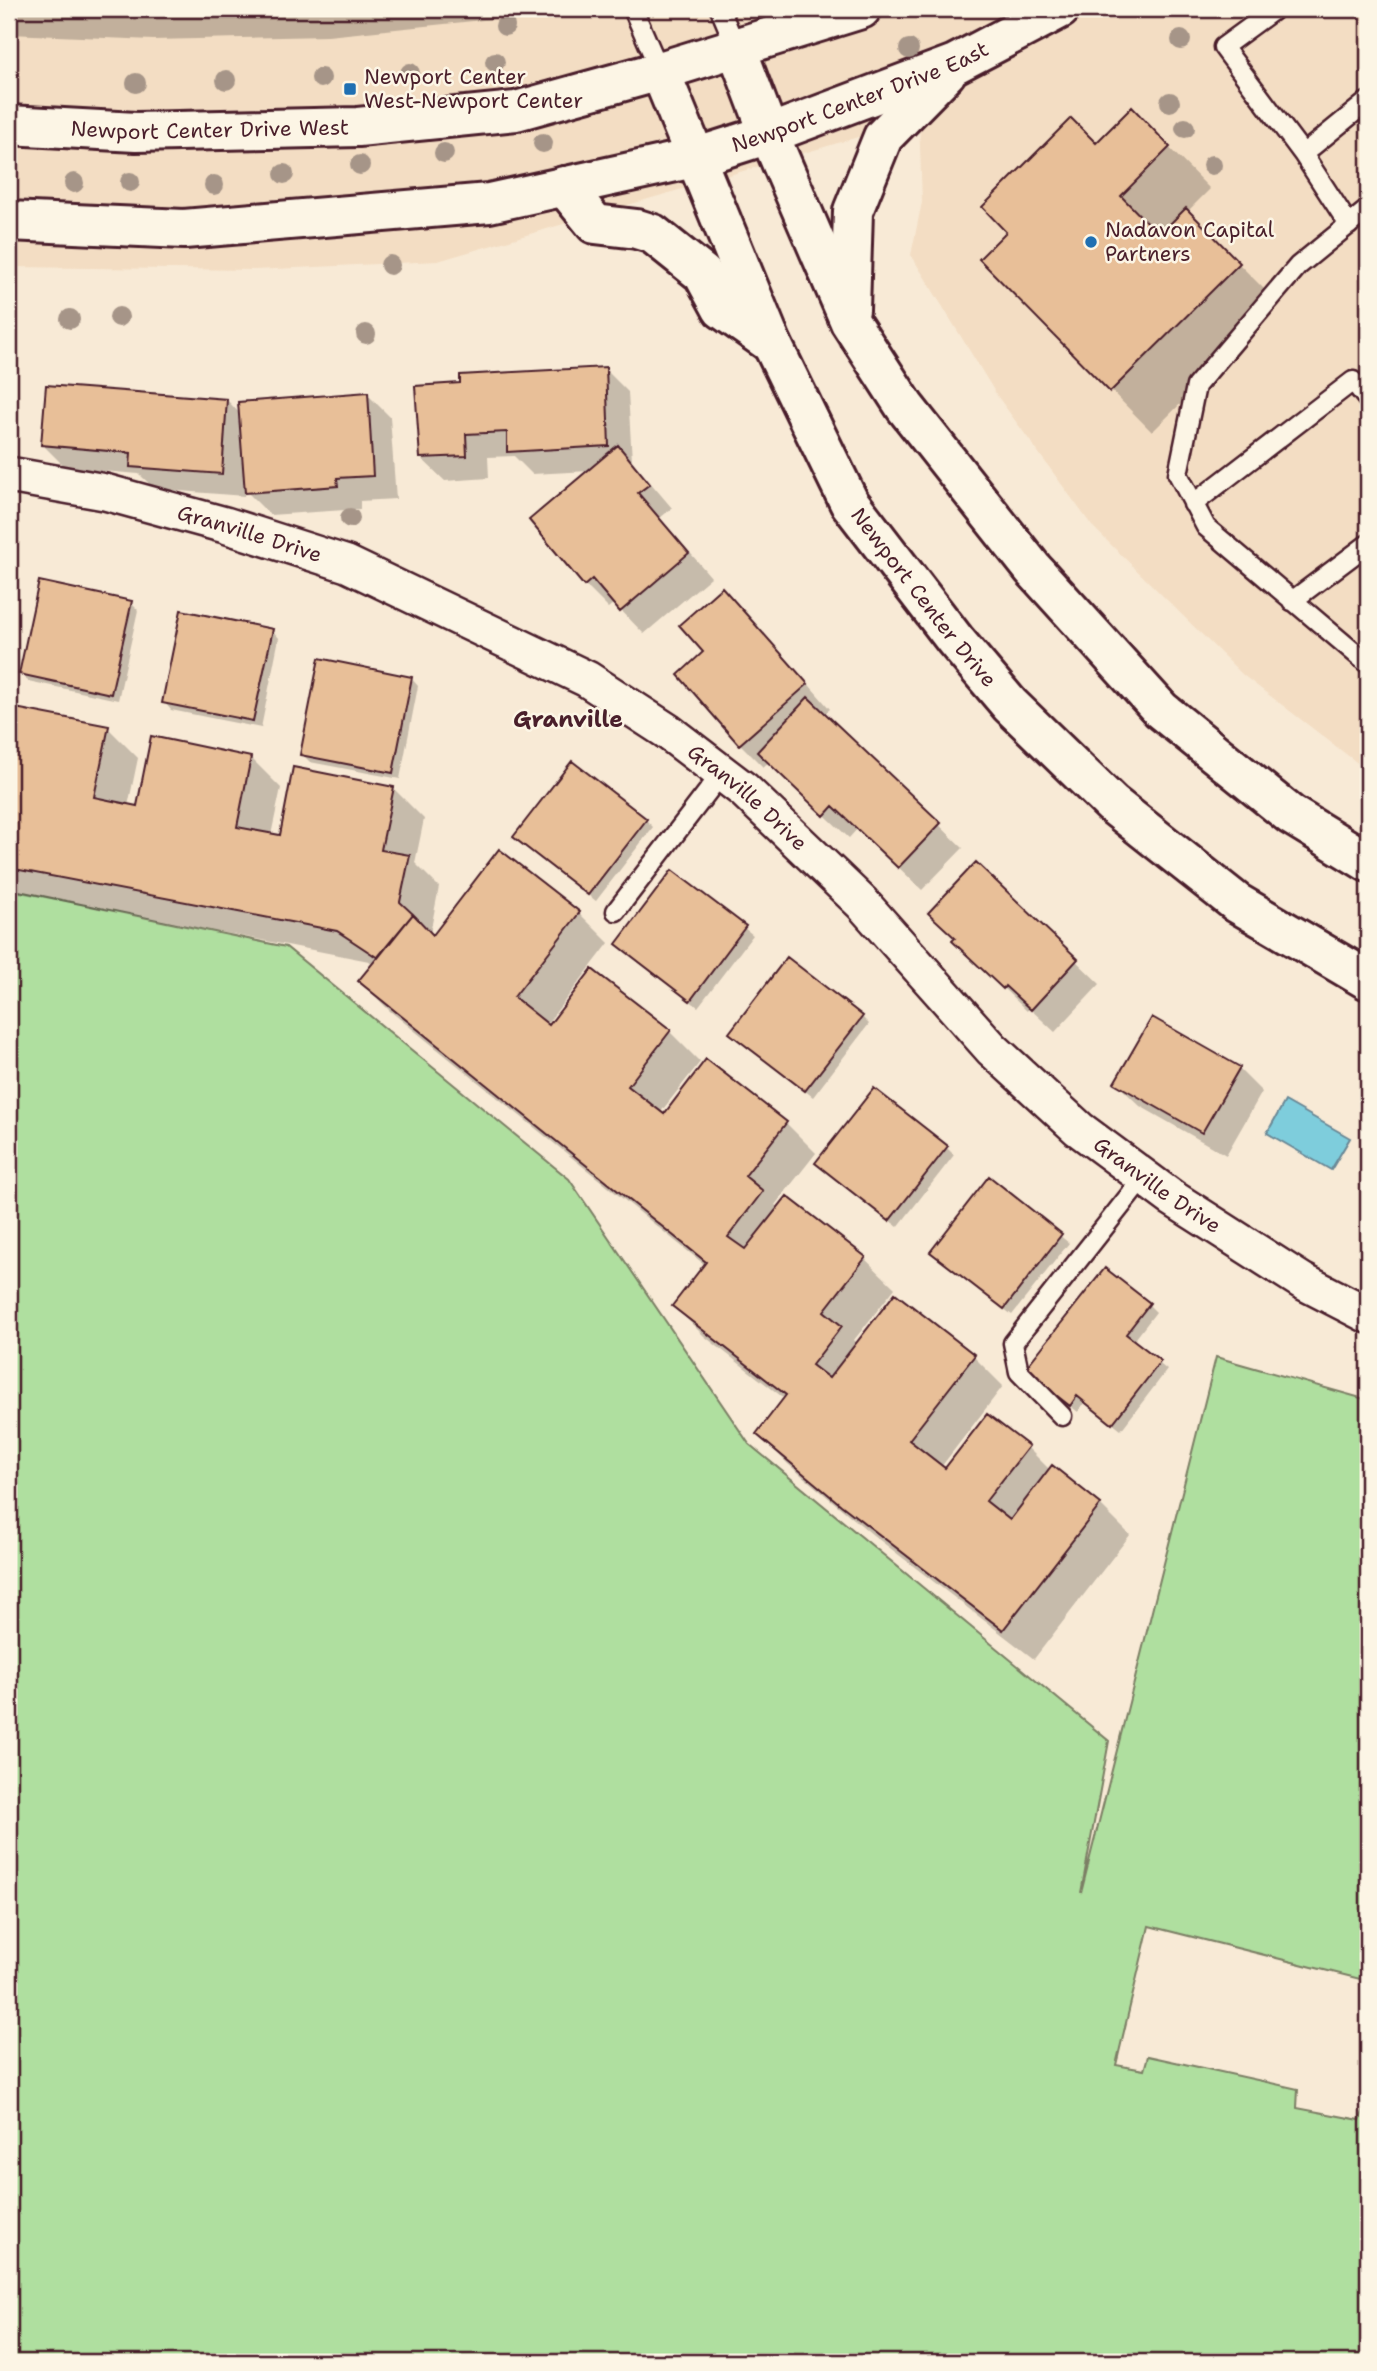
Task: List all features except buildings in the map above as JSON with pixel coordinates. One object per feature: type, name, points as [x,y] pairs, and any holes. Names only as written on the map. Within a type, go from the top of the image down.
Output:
[{"type":"main road","points":[[861,9],[736,47],[769,134],[850,322],[905,407],[1025,558],[1161,710],[1291,815],[1368,862]]},
{"type":"main road","name":"Newport Center Drive East","points":[[694,158],[769,134],[955,64],[1060,9]]},
{"type":"main road","name":"Newport Center Drive West","points":[[9,125],[136,132],[358,127],[516,111],[736,47]]},
{"type":"main road","points":[[850,322],[853,211],[883,137],[955,64]]},
{"type":"main road","name":"Newport Center Drive","points":[[660,71],[772,344],[849,502],[955,640],[1010,705],[1112,804],[1237,902],[1368,979]]},
{"type":"main road","points":[[9,221],[184,229],[489,203],[694,158]]},
{"type":"main road","points":[[565,186],[595,224],[637,229],[653,234],[703,274],[722,309],[772,344]]},
{"type":"street","name":"Granville Drive","points":[[9,475],[105,492],[225,525],[347,564],[587,679],[667,731],[744,790],[862,903],[992,1049],[1079,1129],[1172,1198],[1302,1281],[1368,1315]]},
{"type":"lane","points":[[633,9],[660,71]]},
{"type":"lane","points":[[720,9],[736,47]]},
{"type":"lane","points":[[1275,9],[1223,47],[1303,154],[1349,225]]},
{"type":"lane","points":[[1303,154],[1368,101]]},
{"type":"lane","points":[[1368,209],[1298,266],[1196,386],[1178,474],[1206,527],[1368,664]]},
{"type":"lane","points":[[1193,504],[1353,381],[1368,400]]},
{"type":"lane","points":[[1292,601],[1368,544]]},
{"type":"lane","points":[[617,911],[722,773]]},
{"type":"lane","points":[[1062,1416],[1019,1372],[1013,1343],[1144,1177]]},
{"type":"shaded area","points":[[9,9],[1368,9],[1368,771],[1243,675],[1092,526],[998,397],[911,255],[922,202],[919,119],[438,261],[255,270],[9,267]]},
{"type":"green space","points":[[9,889],[286,947],[569,1179],[749,1444],[1109,1741],[1081,1893],[1216,1357],[1368,1400],[1368,1981],[1149,1926],[1116,2065],[1144,2070],[1148,2056],[1298,2089],[1297,2108],[1360,2120],[1368,2097],[1368,2362],[9,2362]]},
{"type":"water","points":[[1285,1101],[1350,1138],[1331,1170],[1267,1133]]},
{"type":"place","name":"Newport Center West-Newport Center","points":[[350,89]]},
{"type":"place","name":"Nadavon Capital Partners","points":[[1091,242]]},
{"type":"district","name":"Granville","points":[[568,719]]}]
